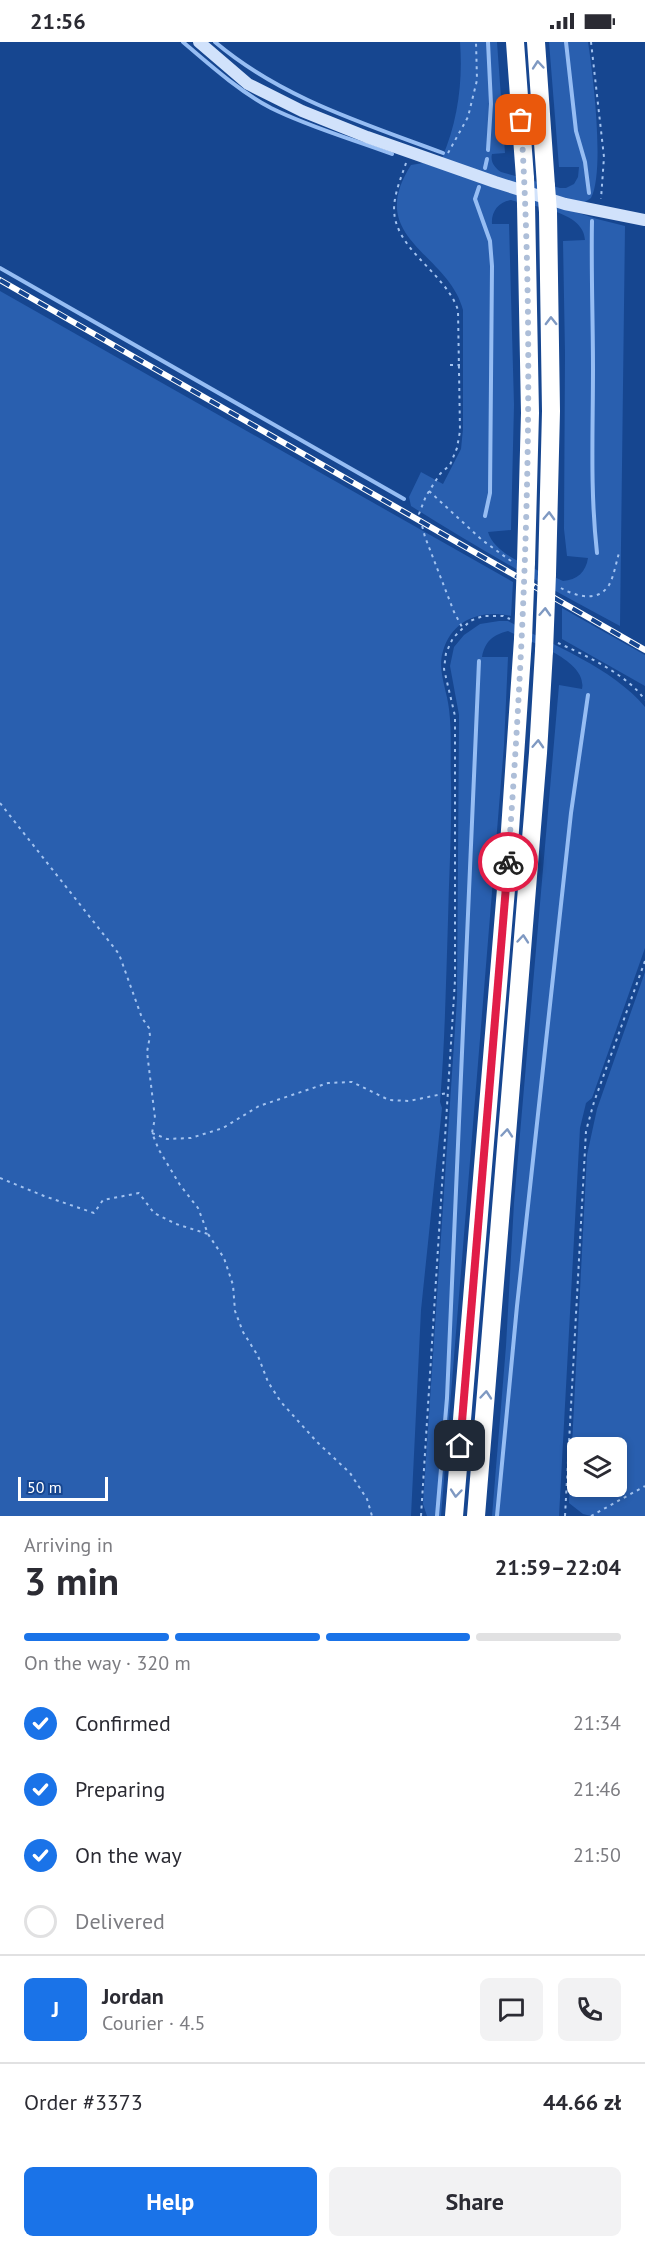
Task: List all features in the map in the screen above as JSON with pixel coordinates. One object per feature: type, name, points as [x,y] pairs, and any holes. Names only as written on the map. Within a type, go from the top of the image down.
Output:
[{"type":"highway","points":[[454,1516],[506,889],[523,639],[530,391],[525,178],[515,42]]},
{"type":"highway","points":[[476,1516],[547,645],[552,411],[548,212],[536,42]]},
{"type":"street","points":[[199,42],[248,84],[302,111],[409,152],[565,204],[645,220]]},
{"type":"path","points":[[443,163],[468,117],[477,80],[476,42]]},
{"type":"path","points":[[591,42],[604,157],[601,211]]},
{"type":"path","points":[[409,152],[394,201],[398,231],[453,296],[458,310],[460,431],[457,448],[450,465],[440,474],[429,491],[419,514],[454,612],[462,627]]},
{"type":"path","points":[[450,365],[460,365]]},
{"type":"path","points":[[421,1516],[455,980],[455,716],[444,669],[446,653],[453,638],[470,621],[483,616],[503,616],[512,620]]},
{"type":"path","points":[[547,645],[573,650],[628,682],[645,700]]},
{"type":"path","points":[[0,803],[118,954],[141,1018],[149,1028],[147,1052],[155,1118],[152,1133],[159,1150],[180,1185],[198,1208],[208,1234],[224,1258],[233,1285],[236,1311],[243,1332],[258,1356],[268,1382],[281,1402],[350,1473],[367,1499],[372,1516]]},
{"type":"path","points":[[565,1516],[586,1131],[594,1102],[645,961]]},
{"type":"path","points":[[152,1133],[166,1139],[191,1138],[223,1128],[259,1106],[328,1083],[352,1082],[389,1100],[409,1101],[447,1093]]},
{"type":"path","points":[[0,1178],[94,1213],[103,1200],[139,1193],[154,1213],[176,1224],[208,1234]]},
{"type":"path","points":[[591,1516],[645,1486]]},
{"type":"shaded area","points":[[460,42],[497,42],[505,153],[492,154],[495,167],[501,172],[566,188],[574,184],[578,177],[579,167],[559,167],[549,42],[588,42],[598,146],[595,185],[591,198],[580,202],[563,198],[442,158],[456,115],[461,71]]},
{"type":"shaded area","points":[[423,163],[625,226],[620,626],[514,568],[411,506],[409,497],[421,472],[443,484],[461,449],[463,310],[455,290],[403,228],[397,211],[399,190],[411,165]],"holes":[[[511,200],[567,216],[576,222],[585,240],[563,241],[564,529],[567,556],[588,558],[580,574],[573,579],[563,581],[509,556],[500,549],[488,532],[511,530],[514,405],[509,224],[492,224],[496,208]]]},
{"type":"shaded area","points":[[0,291],[513,582],[511,616],[489,614],[461,624],[447,640],[441,658],[451,736],[451,834],[440,1102],[442,1108],[421,1310],[411,1516],[0,1516]]},
{"type":"shaded area","points":[[562,608],[645,655],[645,686],[562,639]]},
{"type":"shaded area","points":[[508,621],[599,669],[632,693],[645,707],[645,948],[592,1098],[586,1103],[580,1128],[559,1516],[492,1516],[506,1346],[514,1203],[559,685],[582,689],[581,679],[576,669],[555,653],[508,631],[498,634],[488,643],[482,657],[508,657],[504,745],[441,1516],[427,1516],[423,1504],[457,999],[459,715],[450,666],[454,647],[464,635],[480,624]]},
{"type":"shaded area","points":[[645,972],[645,1516],[591,1516],[583,1514],[569,1503],[569,1497],[627,1497],[627,1437],[572,1437],[587,1155],[597,1109]]},
{"type":"waterway","points":[[183,42],[236,86],[271,108],[315,127],[392,154]]},
{"type":"waterway","points":[[215,42],[240,62],[295,94],[443,153]]},
{"type":"waterway","points":[[488,42],[491,104],[488,150]]},
{"type":"waterway","points":[[566,42],[576,131],[585,162],[589,193]]},
{"type":"waterway","points":[[485,168],[487,159]]},
{"type":"waterway","points":[[479,187],[475,199],[490,241],[492,266],[490,493],[485,516]]},
{"type":"waterway","points":[[592,221],[593,484],[597,553]]},
{"type":"waterway","points":[[0,268],[404,499]]},
{"type":"waterway","points":[[437,1516],[447,1398],[479,661]]},
{"type":"waterway","points":[[497,1516],[517,1306],[571,813],[588,695]]},
{"type":"railway","points":[[0,280],[645,650]]},
{"type":"way so far","points":[[508,862],[517,736],[529,479],[529,323],[521,120]]},
{"type":"route","points":[[460,1446],[508,862]]}]
